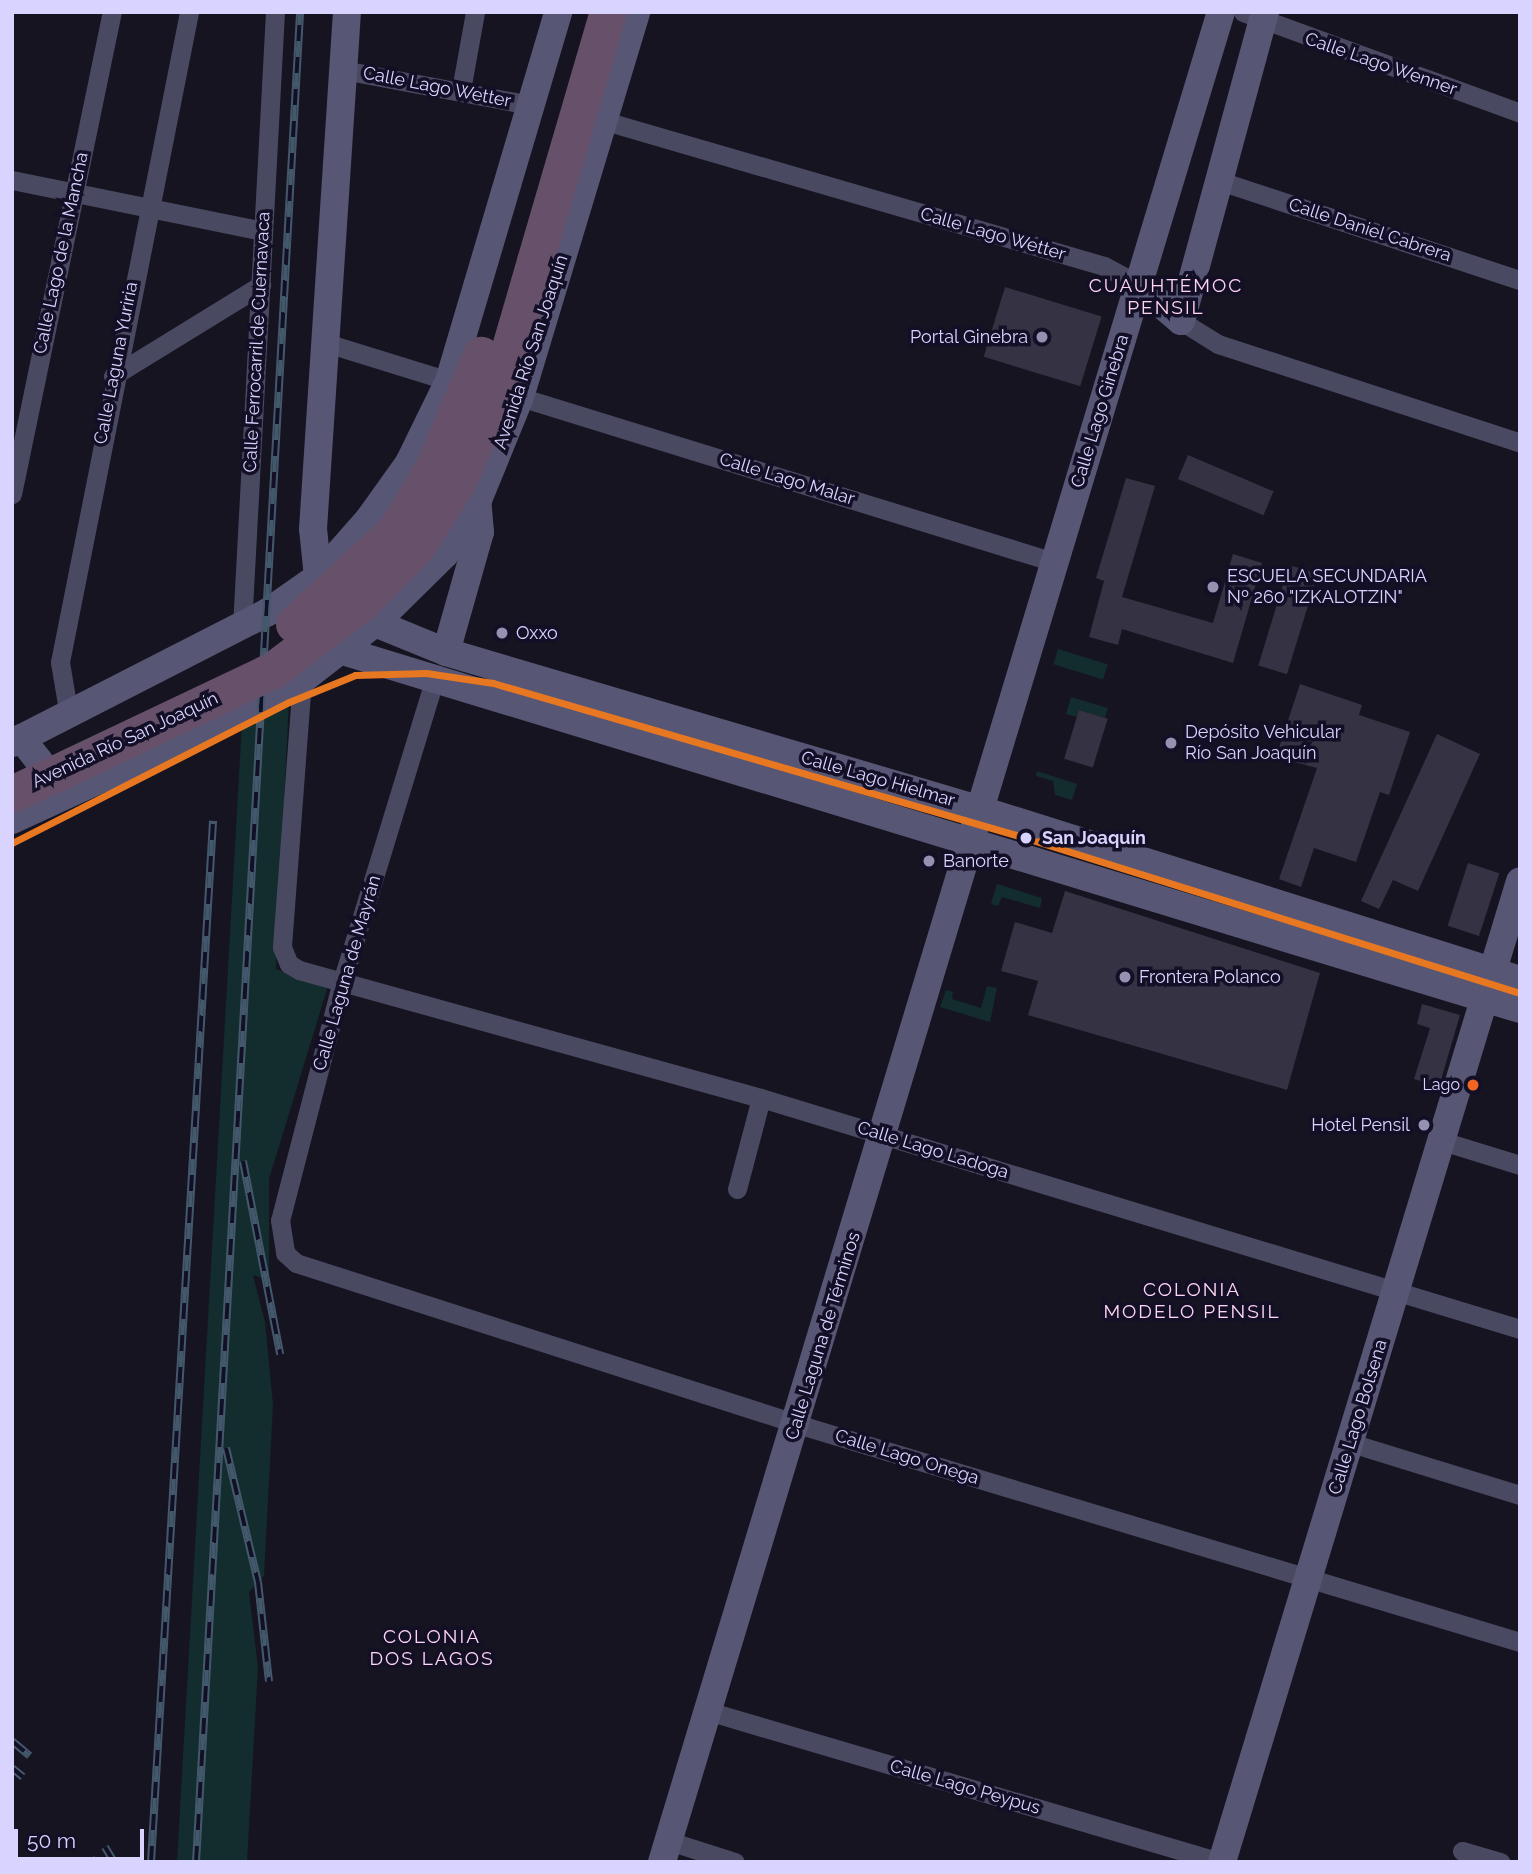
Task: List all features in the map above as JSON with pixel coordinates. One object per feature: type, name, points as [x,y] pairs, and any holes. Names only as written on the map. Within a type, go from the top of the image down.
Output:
[{"type":"highway","name":"Avenida Río San Joaquín","points":[[29,799],[273,670],[359,605],[416,547],[457,483],[496,392],[523,257],[584,12]]},
{"type":"highway","name":"Avenida Río San Joaquín","points":[[15,751],[269,645],[341,586],[396,530],[472,386],[523,257],[608,12]]},
{"type":"street","name":"Calle Lago de la Mancha","points":[[12,494],[112,12]]},
{"type":"street","name":"Calle Laguna Yuriria","points":[[69,716],[60,662],[113,376],[189,12]]},
{"type":"street","name":"Calle Ferrocarril de Cuernavaca","points":[[243,627],[275,12]]},
{"type":"street","points":[[318,577],[313,529],[323,342],[347,12]]},
{"type":"street","points":[[461,90],[475,12]]},
{"type":"street","points":[[29,799],[48,782],[15,751],[69,716],[243,627],[318,577],[409,463],[449,381],[558,12]]},
{"type":"street","name":"Avenida Río San Joaquín","points":[[12,820],[29,799],[110,774],[246,712],[302,680],[343,651],[375,623],[445,554],[478,500],[520,397],[636,12]]},
{"type":"street","name":"Calle Lago Ginebra","points":[[978,809],[1220,12]]},
{"type":"street","points":[[1181,321],[1220,181],[1257,16]]},
{"type":"street","name":"Calle Lago Wenner","points":[[1257,16],[1520,113]]},
{"type":"street","name":"Calle Lago Wetter","points":[[343,70],[530,105]]},
{"type":"street","name":"Calle Lago Wetter","points":[[605,121],[1104,266],[1139,285],[1181,321],[1218,344],[1520,443]]},
{"type":"street","points":[[12,180],[72,195],[263,231]]},
{"type":"street","name":"Calle Daniel Cabrera","points":[[1220,181],[1520,280]]},
{"type":"street","points":[[113,376],[261,285]]},
{"type":"street","points":[[323,342],[449,381]]},
{"type":"street","name":"Calle Lago Malar","points":[[520,397],[1054,562]]},
{"type":"street","points":[[409,463],[478,500],[480,532],[446,652]]},
{"type":"street","name":"Calle Lago Hielmar","points":[[318,577],[375,623],[446,652],[978,809],[1488,984]]},
{"type":"street","name":"Calle Lago Hielmar","points":[[343,651],[434,681],[969,839],[1488,984]]},
{"type":"street","points":[[302,680],[282,947],[289,964],[299,970],[342,981]]},
{"type":"street","name":"Calle Laguna de Mayrán","points":[[296,1263],[285,1253],[280,1220],[342,981],[434,681]]},
{"type":"street","points":[[69,716],[94,765],[110,774]]},
{"type":"street","name":"Calle Laguna de Términos","points":[[665,1851],[711,1712],[884,1135],[978,809]]},
{"type":"street","name":"Calle Lago Bolsena","points":[[1221,1862],[1351,1443],[1520,881]]},
{"type":"street","points":[[1488,984],[1520,980]]},
{"type":"street","name":"Calle Lago Ladoga","points":[[342,981],[761,1098],[1520,1329]]},
{"type":"street","points":[[1488,984],[1520,1009]]},
{"type":"street","points":[[737,1189],[761,1098]]},
{"type":"street","points":[[1442,1141],[1520,1165]]},
{"type":"street","name":"Calle Lago Onega","points":[[296,1263],[796,1423],[1520,1642]]},
{"type":"street","points":[[1351,1443],[1520,1495]]},
{"type":"street","name":"Calle Lago Peypus","points":[[711,1712],[1221,1862]]},
{"type":"street","points":[[665,1851],[735,1862]]},
{"type":"street","points":[[1462,1851],[1500,1862]]},
{"type":"green space","points":[[1058,649],[1108,664],[1103,680],[1053,664]]},
{"type":"green space","points":[[1071,697],[1108,708],[1105,718],[1079,710],[1077,717],[1066,714]]},
{"type":"green space","points":[[289,700],[276,969],[328,986],[269,1179],[269,1280],[253,1275],[265,1322],[273,1405],[264,1576],[249,1592],[258,1667],[247,1862],[177,1862],[242,723]]},
{"type":"green space","points":[[1037,771],[1077,784],[1072,800],[1055,795],[1053,781],[1036,776]]},
{"type":"green space","points":[[997,884],[1042,898],[1040,908],[1002,897],[998,906],[991,904]]},
{"type":"green space","points":[[987,986],[997,988],[990,1022],[940,1007],[946,990],[953,992],[952,999],[981,1008]]},
{"type":"building","name":"Portal Ginebra","points":[[1005,287],[1102,317],[1080,386],[984,357]]},
{"type":"building","points":[[1188,455],[1274,491],[1263,515],[1178,479]]},
{"type":"building","points":[[1126,478],[1155,486],[1122,597],[1213,623],[1233,554],[1262,563],[1233,663],[1122,629],[1118,645],[1089,637],[1104,581],[1096,578]]},
{"type":"building","points":[[1289,565],[1318,574],[1287,674],[1258,665]]},
{"type":"building","points":[[1300,684],[1362,705],[1359,715],[1410,732],[1389,795],[1380,792],[1356,862],[1314,848],[1301,887],[1279,879],[1317,768],[1276,757]]},
{"type":"building","points":[[1079,710],[1108,719],[1093,768],[1064,759]]},
{"type":"building","points":[[1437,734],[1480,754],[1418,891],[1393,880],[1379,909],[1361,901]]},
{"type":"building","points":[[1468,863],[1499,873],[1479,936],[1448,926]]},
{"type":"building","points":[[1065,891],[1320,973],[1287,1090],[1028,1015],[1038,981],[1001,971],[1015,922],[1052,933]]},
{"type":"building","points":[[1422,1004],[1460,1015],[1439,1087],[1414,1079],[1430,1028],[1417,1024]]},
{"type":"railway","points":[[196,1862],[300,12]]},
{"type":"railway","points":[[151,1862],[213,821]]},
{"type":"railway","points":[[243,1161],[280,1354]]},
{"type":"railway","points":[[226,1448],[258,1582],[269,1681]]},
{"type":"railway","points":[[12,1741],[30,1756]]},
{"type":"railway","points":[[12,1768],[23,1777]]},
{"type":"railway","points":[[105,1847],[114,1862]]},
{"type":"railway","points":[[91,1858],[93,1862]]},
{"type":"transit line","points":[[12,843],[289,702],[355,675],[426,673],[493,683],[1026,838],[1520,993]]},
{"type":"place","name":"Portal Ginebra","points":[[1042,337]]},
{"type":"place","name":"ESCUELA SECUNDARIA Nº 260 \"IZKALOTZIN\"","points":[[1213,587]]},
{"type":"place","name":"Oxxo","points":[[502,633]]},
{"type":"place","name":"Depósito Vehicular Río San Joaquín","points":[[1171,743]]},
{"type":"place","name":"San Joaquín","points":[[1026,838]]},
{"type":"place","name":"Banorte","points":[[929,861]]},
{"type":"place","name":"Frontera Polanco","points":[[1125,977]]},
{"type":"place","name":"Lago","points":[[1473,1085]]},
{"type":"place","name":"Hotel Pensil","points":[[1424,1125]]},
{"type":"district","name":"CUAUHTÉMOC PENSIL","points":[[1166,297]]},
{"type":"district","name":"COLONIA MODELO PENSIL","points":[[1192,1301]]},
{"type":"district","name":"COLONIA DOS LAGOS","points":[[432,1648]]}]
